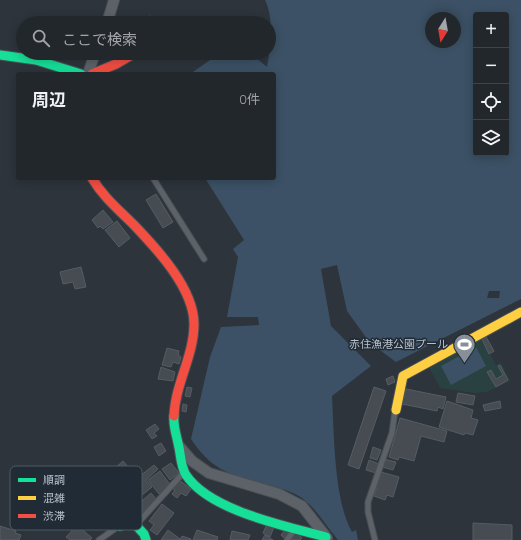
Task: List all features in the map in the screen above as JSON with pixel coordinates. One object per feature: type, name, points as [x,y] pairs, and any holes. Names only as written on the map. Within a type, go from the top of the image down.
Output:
[{"type":"street","points":[[108,16],[114,0]]},
{"type":"street","points":[[0,55],[16,57]]},
{"type":"street","points":[[36,60],[75,72]]},
{"type":"street","points":[[89,72],[93,60]]},
{"type":"street","points":[[97,72],[123,60]]},
{"type":"street","points":[[93,180],[95,185],[107,199],[141,232],[178,279],[189,298],[195,317],[192,347],[174,408],[174,428],[179,446],[178,455],[185,472],[192,482],[200,489],[249,516],[296,528],[328,539]]},
{"type":"street","points":[[396,410],[403,376],[521,312]]},
{"type":"street","points":[[179,446],[192,461],[209,473],[279,494],[302,506],[328,539]]},
{"type":"street","points":[[140,530],[146,540]]},
{"type":"lane","points":[[154,180],[204,259]]},
{"type":"lane","points":[[375,540],[368,512],[368,502],[392,433],[396,410]]},
{"type":"lane","points":[[142,519],[185,472]]},
{"type":"lane","points":[[287,540],[296,528]]},
{"type":"lane","points":[[99,540],[114,530]]},
{"type":"green space","name":"赤住漁港公園プール","points":[[485,334],[495,352],[490,354],[496,365],[501,363],[510,381],[487,392],[475,393],[440,388],[429,367]]},
{"type":"water","points":[[265,0],[521,0],[521,299],[396,362],[370,343],[347,311],[337,265],[321,269],[331,326],[371,366],[332,396],[334,447],[338,485],[346,519],[352,532],[356,530],[358,540],[338,540],[317,512],[302,498],[288,491],[248,480],[227,472],[209,460],[191,439],[210,357],[221,327],[259,325],[258,317],[227,317],[238,257],[233,249],[244,240],[206,180],[276,180],[276,72],[193,72],[210,60],[258,60],[267,67],[268,60],[276,60],[276,16],[270,16]],"holes":[[[489,291],[500,291],[499,298],[487,298]]]},
{"type":"water","points":[[476,347],[486,366],[451,385],[441,366]]},
{"type":"building","points":[[156,194],[173,222],[163,228],[146,200]]},
{"type":"building","points":[[103,210],[113,222],[103,229],[100,226],[98,228],[92,220]]},
{"type":"building","points":[[117,221],[130,238],[119,247],[105,230]]},
{"type":"building","points":[[81,267],[86,287],[75,289],[73,282],[63,284],[60,272]]},
{"type":"building","points":[[485,335],[494,351],[489,354],[481,337]]},
{"type":"building","points":[[167,348],[179,351],[178,355],[181,357],[179,364],[173,362],[171,367],[162,365]]},
{"type":"building","points":[[500,365],[508,380],[496,387],[487,372],[491,370],[496,379],[503,375],[498,366]]},
{"type":"building","points":[[161,367],[175,372],[173,381],[158,379]]},
{"type":"building","points":[[393,376],[395,382],[388,385],[386,379]]},
{"type":"building","points":[[187,387],[192,388],[190,397],[185,396]]},
{"type":"building","points":[[374,387],[386,391],[359,469],[348,465]]},
{"type":"building","points":[[406,389],[446,397],[443,409],[438,407],[437,411],[402,404]]},
{"type":"building","points":[[458,393],[475,396],[473,405],[456,402]]},
{"type":"building","points":[[447,401],[473,410],[471,418],[478,420],[473,435],[465,433],[464,435],[439,427]]},
{"type":"building","points":[[500,401],[501,408],[485,411],[483,405]]},
{"type":"building","points":[[183,404],[187,405],[186,412],[182,411]]},
{"type":"building","points":[[400,418],[447,431],[444,442],[421,436],[414,461],[399,457],[398,460],[389,457]]},
{"type":"building","points":[[155,424],[159,429],[154,433],[157,436],[152,439],[146,430]]},
{"type":"building","points":[[161,443],[166,451],[159,456],[154,447]]},
{"type":"building","points":[[373,447],[381,450],[377,460],[370,458]]},
{"type":"building","points":[[384,459],[396,462],[393,470],[382,467]]},
{"type":"building","points":[[369,460],[379,464],[376,473],[366,470]]},
{"type":"building","points":[[123,461],[127,466],[117,466]]},
{"type":"building","points":[[171,463],[179,473],[170,480],[162,469]]},
{"type":"building","points":[[154,465],[158,469],[146,480],[152,487],[142,495],[142,474]]},
{"type":"building","points":[[160,471],[171,486],[159,494],[148,480]]},
{"type":"building","points":[[381,472],[399,477],[393,497],[387,495],[385,500],[374,496]]},
{"type":"building","points":[[179,480],[191,489],[186,496],[181,493],[177,498],[172,494],[175,490],[172,488]]},
{"type":"building","points":[[151,493],[157,500],[142,512],[142,501]]},
{"type":"building","points":[[162,504],[174,513],[157,535],[150,530],[154,525],[149,521]]},
{"type":"building","points":[[473,523],[512,525],[512,540],[473,540]]},
{"type":"building","points":[[267,524],[274,527],[270,537],[263,533]]},
{"type":"building","points":[[0,526],[16,531],[15,533],[21,535],[19,540],[0,540]]},
{"type":"building","points":[[72,530],[83,530],[92,538],[90,540],[70,540],[66,537]]},
{"type":"building","points":[[168,530],[180,539],[161,540]]},
{"type":"building","points":[[197,530],[218,537],[217,540],[193,540]]},
{"type":"building","points":[[285,530],[291,534],[286,540],[281,535]]},
{"type":"building","points":[[232,531],[250,535],[248,540],[230,540]]},
{"type":"building","points":[[295,532],[302,538],[300,540],[289,540]]},
{"type":"building","points":[[265,535],[273,540],[262,540]]},
{"type":"building","points":[[182,536],[191,539],[191,540],[180,540]]},
{"type":"traffic: fast","points":[[0,55],[16,57]]},
{"type":"traffic: fast","points":[[36,60],[75,72]]},
{"type":"traffic: fast","points":[[174,416],[174,426],[183,467],[186,475],[197,488],[230,508],[270,522],[326,537]]},
{"type":"traffic: fast","points":[[140,530],[144,534],[146,540]]},
{"type":"traffic: slow","points":[[396,410],[403,376],[521,312]]},
{"type":"traffic: jam","points":[[97,72],[123,60]]},
{"type":"traffic: jam","points":[[93,180],[106,197],[164,258],[188,297],[194,324],[193,336],[175,404],[174,416]]},
{"type":"place","name":"赤住漁港公園プール","points":[[464,364]]}]
